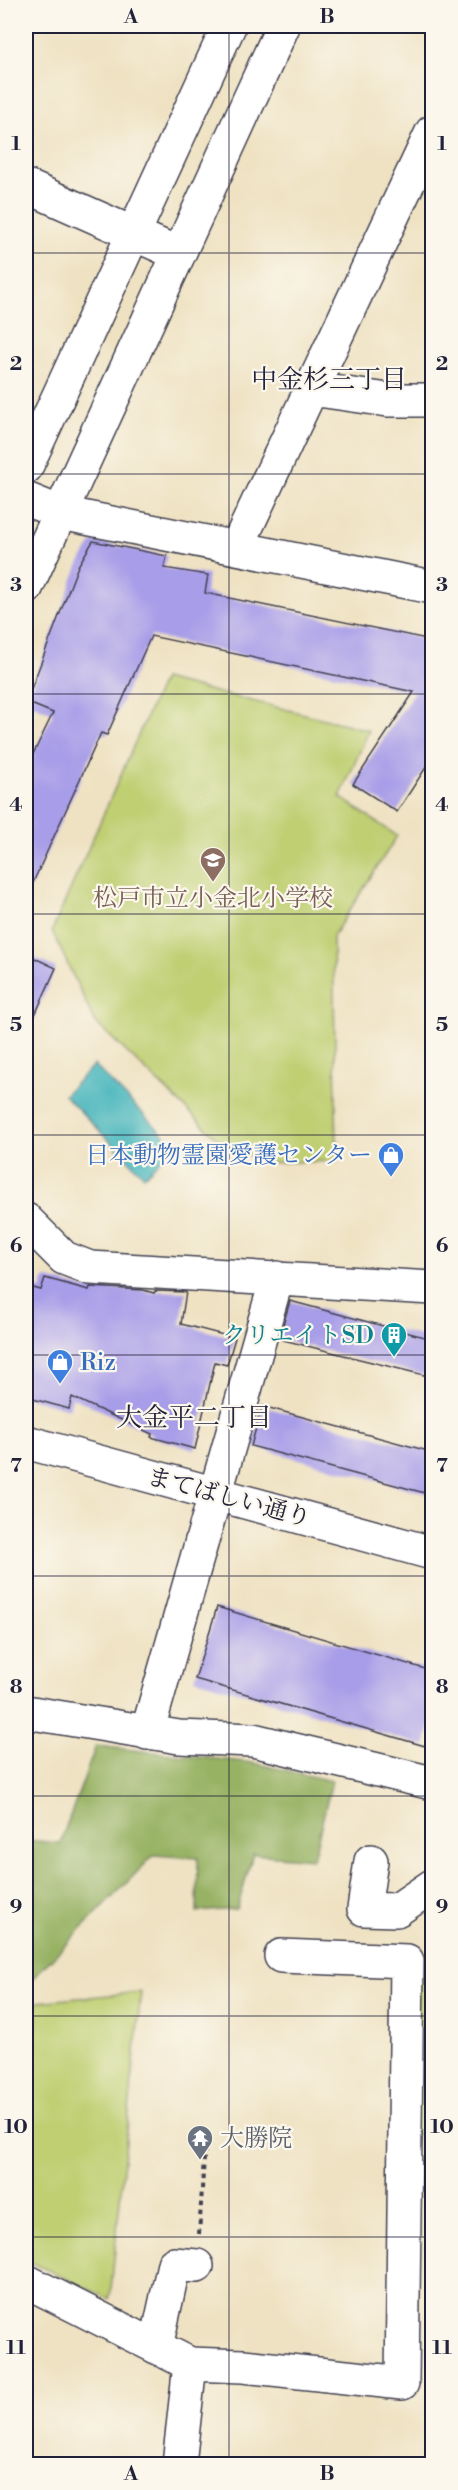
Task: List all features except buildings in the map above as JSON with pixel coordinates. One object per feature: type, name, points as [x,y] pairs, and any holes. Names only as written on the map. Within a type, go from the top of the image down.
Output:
[{"type":"street","points":[[26,467],[229,26]]},
{"type":"street","points":[[26,588],[283,26]]},
{"type":"street","points":[[237,547],[432,132]]},
{"type":"street","points":[[26,186],[179,254]]},
{"type":"street","points":[[311,389],[388,400],[432,400]]},
{"type":"street","points":[[26,499],[61,513],[432,587]]},
{"type":"street","points":[[26,1220],[64,1258],[90,1268],[432,1288]]},
{"type":"street","points":[[147,1733],[277,1278]]},
{"type":"street","name":"まてばしい通り","points":[[26,1442],[432,1553]]},
{"type":"street","points":[[26,1712],[178,1737],[253,1740],[432,1783]]},
{"type":"street","points":[[371,1861],[364,1909],[397,1910],[432,1886]]},
{"type":"street","points":[[26,2281],[190,2364],[243,2366],[402,2383],[407,1961],[281,1956]]},
{"type":"street","points":[[156,2347],[174,2264],[197,2265]]},
{"type":"street","points":[[179,2464],[190,2364]]},
{"type":"green space","points":[[163,679],[369,730],[340,797],[397,836],[333,936],[337,1161],[265,1163],[221,1142],[95,1022],[52,931]]},
{"type":"green space","points":[[96,1746],[254,1763],[332,1781],[313,1859],[253,1854],[237,1909],[197,1912],[198,1858],[154,1855],[26,1985],[26,1840],[60,1843]]},
{"type":"green space","points":[[432,1969],[432,2134],[412,2135],[416,1970]]},
{"type":"green space","points":[[141,1992],[110,2299],[26,2260],[26,2158],[29,2147],[37,2002]]},
{"type":"water","points":[[94,1065],[175,1146],[144,1176],[64,1095]]},
{"type":"place","name":"松戸市立小金北小学校","points":[[213,883]]},
{"type":"place","name":"日本動物霊園愛護センター","points":[[391,1178]]},
{"type":"place","name":"クリエイトSD","points":[[394,1358]]},
{"type":"place","name":"Riz","points":[[60,1385]]},
{"type":"place","name":"大勝院","points":[[200,2161]]},
{"type":"district","name":"中金杉三丁目","points":[[329,379]]},
{"type":"district","name":"大金平二丁目","points":[[194,1417]]}]
